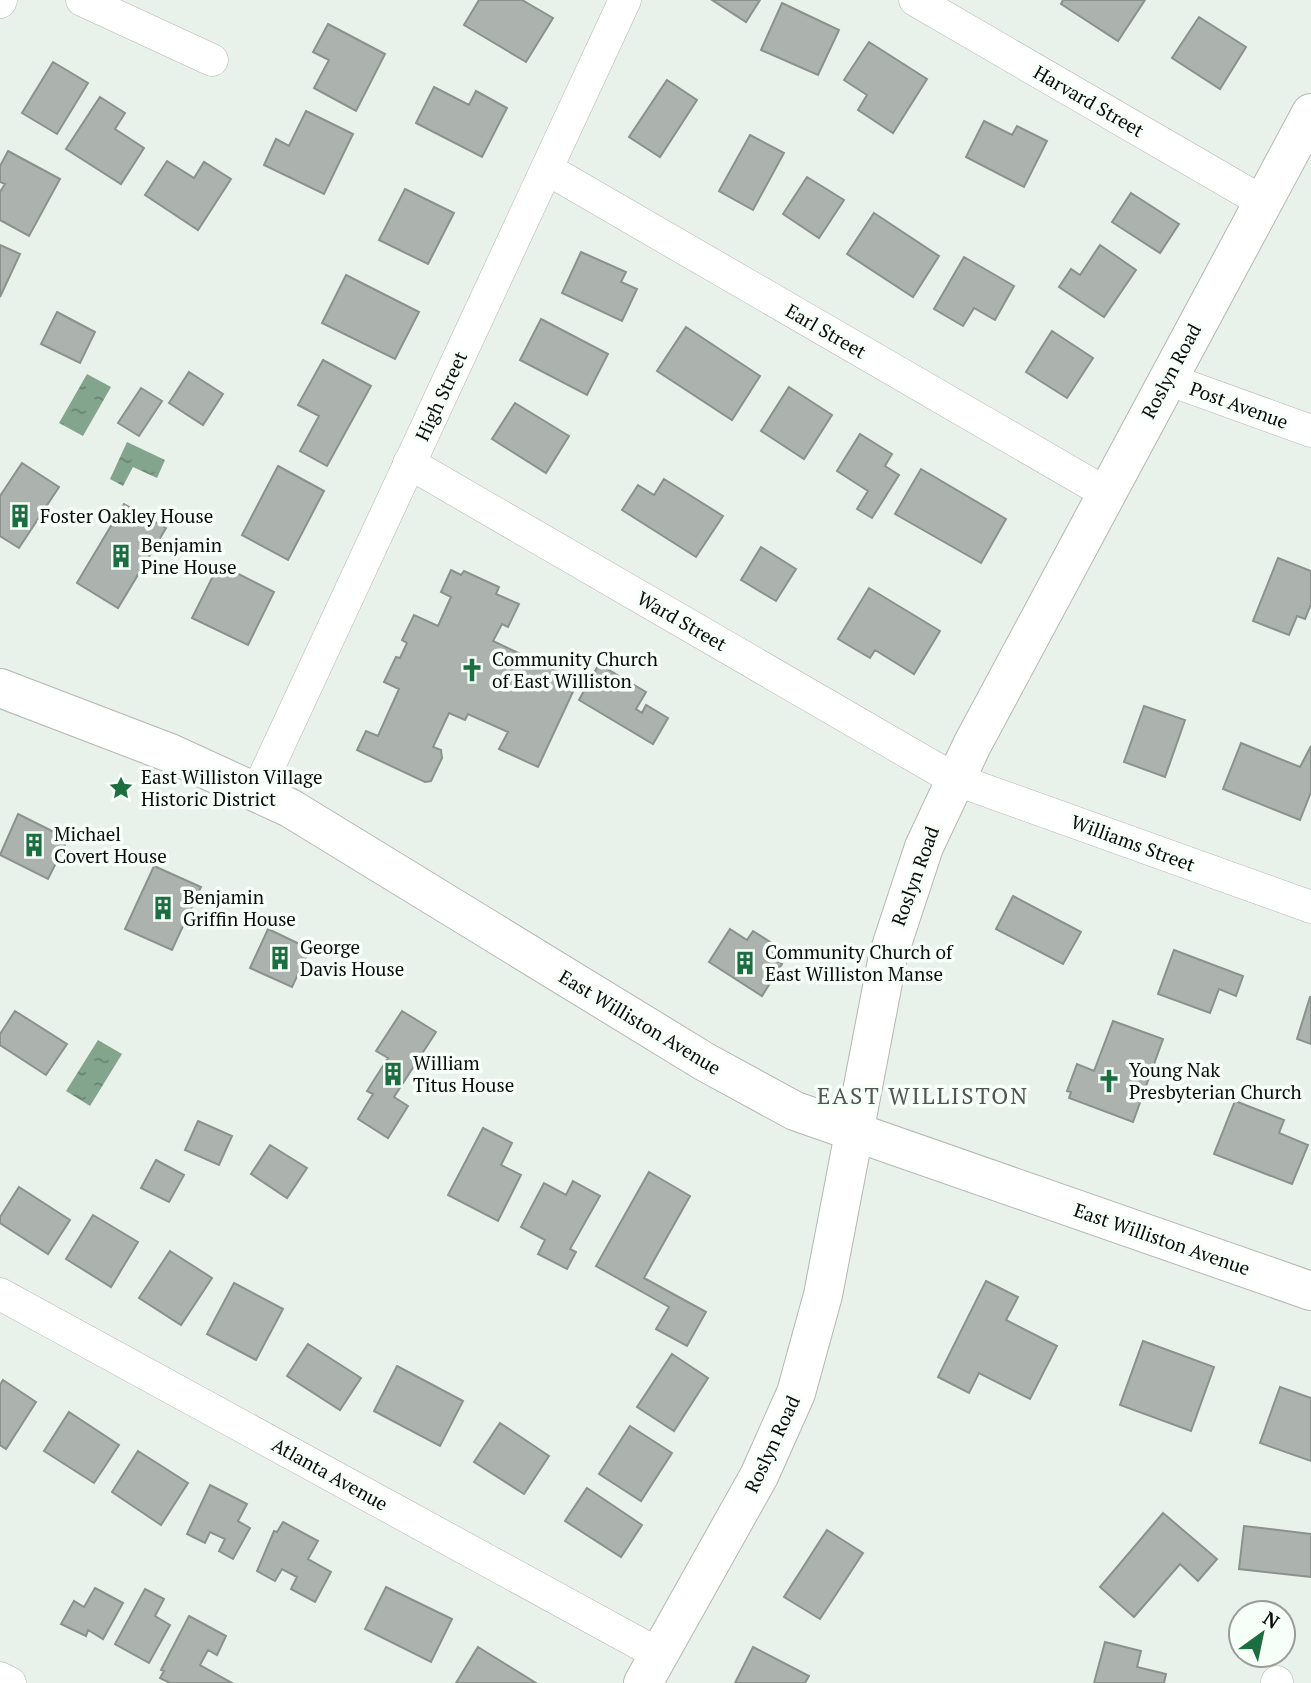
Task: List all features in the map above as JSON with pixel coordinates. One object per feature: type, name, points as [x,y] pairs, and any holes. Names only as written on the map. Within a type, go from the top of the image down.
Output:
[{"type":"main road","name":"Roslyn Road","points":[[651,1669],[759,1476],[785,1422],[823,1295],[888,956],[924,847],[954,779],[1311,113]]},
{"type":"main road","name":"East Williston Avenue","points":[[0,688],[149,745],[257,792],[323,826],[741,1083],[795,1111],[1311,1291]]},
{"type":"street","points":[[82,0],[212,60]]},
{"type":"street","name":"High Street","points":[[257,792],[625,0]]},
{"type":"street","name":"Harvard Street","points":[[915,0],[1263,202]]},
{"type":"street","name":"Earl Street","points":[[547,169],[1105,493]]},
{"type":"street","name":"Post Avenue","points":[[1167,379],[1311,431]]},
{"type":"street","name":"Ward Street","points":[[409,463],[954,779]]},
{"type":"street","name":"Williams Street","points":[[954,779],[1311,907]]},
{"type":"street","name":"Atlanta Avenue","points":[[0,1294],[651,1669]]},
{"type":"street","points":[[0,1678],[10,1683]]},
{"type":"water","points":[[87,374],[111,387],[83,436],[59,423]]},
{"type":"water","points":[[127,442],[165,460],[157,478],[133,467],[123,486],[110,479]]},
{"type":"water","points":[[98,1040],[122,1054],[90,1106],[66,1091]]},
{"type":"building","points":[[479,0],[522,0],[553,18],[526,62],[464,25]]},
{"type":"building","points":[[712,0],[760,0],[746,22]]},
{"type":"building","points":[[1063,0],[1145,0],[1118,41],[1061,4]]},
{"type":"building","points":[[782,3],[839,30],[818,75],[761,50]]},
{"type":"building","points":[[1199,17],[1246,47],[1220,89],[1172,58]]},
{"type":"building","points":[[328,24],[385,54],[356,111],[314,88],[329,60],[313,52]]},
{"type":"building","points":[[869,42],[927,79],[893,133],[858,110],[867,95],[844,80]]},
{"type":"building","points":[[53,62],[88,83],[57,134],[22,113]]},
{"type":"building","points":[[667,80],[697,100],[660,157],[629,137]]},
{"type":"building","points":[[434,87],[469,105],[476,91],[507,108],[482,157],[416,123]]},
{"type":"building","points":[[100,97],[125,113],[115,129],[144,148],[121,184],[66,149]]},
{"type":"building","points":[[306,111],[353,134],[324,194],[264,165],[276,139],[289,146]]},
{"type":"building","points":[[984,121],[1012,135],[1017,126],[1047,141],[1024,187],[966,157]]},
{"type":"building","points":[[750,135],[784,153],[753,210],[719,191]]},
{"type":"building","points":[[8,151],[60,179],[29,236],[0,220],[0,192],[5,184],[0,182],[0,166]]},
{"type":"building","points":[[167,161],[194,178],[204,162],[231,179],[198,230],[145,195]]},
{"type":"building","points":[[807,177],[844,200],[819,238],[783,214]]},
{"type":"building","points":[[405,189],[454,213],[428,264],[379,240]]},
{"type":"building","points":[[1131,193],[1179,224],[1160,253],[1112,222]]},
{"type":"building","points":[[874,213],[939,256],[913,297],[847,254]]},
{"type":"building","points":[[0,245],[20,254],[0,297]]},
{"type":"building","points":[[1100,245],[1136,270],[1104,317],[1059,287],[1071,269],[1080,275]]},
{"type":"building","points":[[581,252],[626,272],[621,282],[637,289],[622,321],[562,293]]},
{"type":"building","points":[[964,257],[1014,286],[995,320],[974,308],[963,326],[934,309]]},
{"type":"building","points":[[346,275],[419,312],[395,359],[322,323]]},
{"type":"building","points":[[57,312],[95,332],[80,363],[41,344]]},
{"type":"building","points":[[541,319],[608,354],[587,395],[520,360]]},
{"type":"building","points":[[686,327],[760,376],[732,420],[657,371]]},
{"type":"building","points":[[1052,331],[1093,358],[1067,398],[1026,372]]},
{"type":"building","points":[[323,360],[371,386],[327,466],[300,451],[319,416],[298,405]]},
{"type":"building","points":[[189,372],[223,394],[203,425],[169,403]]},
{"type":"building","points":[[789,387],[832,415],[804,459],[761,431]]},
{"type":"building","points":[[141,388],[162,401],[139,436],[118,423]]},
{"type":"building","points":[[515,403],[569,436],[546,473],[492,439]]},
{"type":"building","points":[[860,434],[892,454],[885,466],[899,475],[872,518],[857,509],[868,491],[837,471]]},
{"type":"building","name":"Foster Oakley House","points":[[22,463],[59,487],[19,548],[0,536],[0,496]]},
{"type":"building","points":[[278,466],[324,491],[288,560],[242,535]]},
{"type":"building","points":[[921,469],[1006,519],[981,563],[895,514]]},
{"type":"building","points":[[664,479],[723,516],[696,557],[622,510],[638,485],[654,495]]},
{"type":"building","name":"Benjamin Pine House","points":[[124,504],[166,528],[118,608],[77,583]]},
{"type":"building","points":[[761,547],[796,569],[776,601],[741,580]]},
{"type":"building","points":[[1278,558],[1311,571],[1311,604],[1305,619],[1297,616],[1289,635],[1253,621]]},
{"type":"building","points":[[219,564],[274,592],[248,645],[192,618]]},
{"type":"building","name":"Community Church of East Williston","points":[[451,570],[461,575],[464,571],[499,587],[496,594],[519,604],[508,627],[502,624],[493,641],[578,681],[538,767],[499,749],[508,732],[468,714],[465,720],[449,713],[433,747],[441,750],[442,758],[431,781],[425,782],[357,750],[366,731],[378,736],[399,689],[384,682],[396,657],[400,658],[407,643],[402,640],[414,615],[438,626],[451,597],[441,592]]},
{"type":"building","points":[[869,588],[940,631],[914,674],[875,650],[870,658],[838,639]]},
{"type":"building","points":[[599,664],[646,692],[636,709],[642,713],[646,705],[668,718],[653,744],[579,700]]},
{"type":"building","points":[[1144,706],[1185,720],[1165,777],[1124,762]]},
{"type":"building","points":[[1241,743],[1300,767],[1311,746],[1311,792],[1300,820],[1223,789]]},
{"type":"building","name":"Michael Covert House","points":[[18,814],[68,839],[48,879],[0,855]]},
{"type":"building","name":"Benjamin Griffin House","points":[[154,866],[201,887],[172,950],[125,929]]},
{"type":"building","points":[[1013,896],[1081,932],[1063,964],[996,929]]},
{"type":"building","name":"George Davis House","points":[[268,929],[310,949],[292,987],[250,968]]},
{"type":"building","name":"Community Church of East Williston Manse","points":[[730,929],[747,940],[753,931],[778,947],[771,957],[782,964],[762,996],[709,962]]},
{"type":"building","points":[[1174,950],[1243,976],[1236,996],[1219,989],[1210,1013],[1158,994]]},
{"type":"building","points":[[1311,997],[1311,1044],[1297,1039]]},
{"type":"building","points":[[15,1011],[67,1044],[46,1075],[0,1045],[0,1034]]},
{"type":"building","name":"William Titus House","points":[[402,1011],[436,1032],[394,1097],[408,1106],[388,1138],[358,1119],[373,1094],[367,1091],[388,1058],[376,1051]]},
{"type":"building","name":"Young Nak Presbyterian Church","points":[[1113,1021],[1163,1039],[1133,1122],[1069,1098],[1071,1092],[1067,1091],[1077,1064],[1094,1071]]},
{"type":"building","points":[[1235,1101],[1284,1120],[1279,1133],[1308,1145],[1292,1184],[1214,1154]]},
{"type":"building","points":[[198,1121],[232,1136],[219,1165],[185,1150]]},
{"type":"building","points":[[483,1128],[512,1143],[501,1165],[521,1175],[498,1221],[448,1195]]},
{"type":"building","points":[[270,1145],[307,1168],[287,1198],[251,1174]]},
{"type":"building","points":[[156,1160],[184,1175],[169,1202],[141,1188]]},
{"type":"building","points":[[649,1172],[690,1196],[644,1278],[706,1312],[687,1346],[656,1329],[669,1307],[596,1266]]},
{"type":"building","points":[[573,1181],[600,1196],[570,1249],[576,1252],[567,1269],[538,1254],[545,1240],[521,1227],[544,1183],[566,1195]]},
{"type":"building","points":[[19,1187],[70,1220],[48,1254],[0,1223],[0,1217]]},
{"type":"building","points":[[93,1215],[138,1242],[111,1287],[66,1259]]},
{"type":"building","points":[[170,1251],[212,1278],[181,1325],[139,1298]]},
{"type":"building","points":[[986,1281],[1018,1297],[1006,1320],[1057,1346],[1030,1399],[979,1373],[969,1393],[938,1377]]},
{"type":"building","points":[[234,1283],[283,1309],[256,1360],[207,1334]]},
{"type":"building","points":[[1143,1341],[1214,1367],[1191,1431],[1120,1405]]},
{"type":"building","points":[[308,1344],[361,1378],[340,1410],[287,1376]]},
{"type":"building","points":[[672,1354],[708,1378],[674,1431],[637,1407]]},
{"type":"building","points":[[397,1366],[463,1401],[440,1446],[374,1411]]},
{"type":"building","points":[[3,1380],[36,1402],[6,1449],[0,1445],[0,1385]]},
{"type":"building","points":[[1280,1387],[1311,1398],[1311,1461],[1260,1443]]},
{"type":"building","points":[[69,1412],[119,1445],[94,1483],[44,1451]]},
{"type":"building","points":[[500,1423],[549,1456],[524,1494],[474,1462]]},
{"type":"building","points":[[630,1426],[672,1453],[641,1501],[599,1474]]},
{"type":"building","points":[[138,1451],[188,1483],[161,1525],[112,1492]]},
{"type":"building","points":[[210,1485],[247,1504],[238,1521],[250,1528],[233,1559],[219,1551],[225,1539],[210,1532],[205,1543],[187,1534]]},
{"type":"building","points":[[587,1488],[642,1525],[621,1557],[565,1521]]},
{"type":"building","points":[[1163,1513],[1217,1559],[1198,1581],[1180,1564],[1134,1617],[1100,1587]]},
{"type":"building","points":[[283,1522],[318,1541],[308,1559],[331,1572],[315,1602],[291,1589],[297,1577],[282,1569],[275,1581],[257,1571],[274,1531],[277,1532]]},
{"type":"building","points":[[1244,1526],[1311,1534],[1311,1577],[1239,1569]]},
{"type":"building","points":[[827,1530],[863,1553],[820,1619],[784,1597]]},
{"type":"building","points":[[386,1587],[452,1619],[431,1662],[365,1629]]},
{"type":"building","points":[[95,1588],[123,1603],[103,1639],[88,1630],[86,1636],[61,1624],[74,1601],[84,1607]]},
{"type":"building","points":[[145,1589],[164,1599],[155,1616],[170,1625],[149,1663],[115,1644]]},
{"type":"building","points":[[189,1616],[226,1636],[217,1655],[208,1650],[200,1665],[232,1683],[170,1683],[160,1678],[164,1671],[161,1670]]},
{"type":"building","points":[[1105,1642],[1141,1651],[1137,1667],[1166,1674],[1164,1683],[1094,1683]]},
{"type":"building","points":[[478,1647],[536,1683],[456,1683]]},
{"type":"building","points":[[753,1647],[809,1676],[805,1683],[735,1683]]},
{"type":"place","name":"Foster Oakley House","points":[[20,516]]},
{"type":"place","name":"Benjamin Pine House","points":[[121,556]]},
{"type":"place","name":"Community Church of East Williston","points":[[472,670]]},
{"type":"place","name":"East Williston Village Historic District","points":[[121,788]]},
{"type":"place","name":"Michael Covert House","points":[[34,845]]},
{"type":"place","name":"Benjamin Griffin House","points":[[163,908]]},
{"type":"place","name":"George Davis House","points":[[280,958]]},
{"type":"place","name":"Community Church of East Williston Manse","points":[[745,963]]},
{"type":"place","name":"William Titus House","points":[[393,1074]]},
{"type":"place","name":"Young Nak Presbyterian Church","points":[[1109,1081]]},
{"type":"district","name":"EAST WILLISTON","points":[[923,1096]]}]
